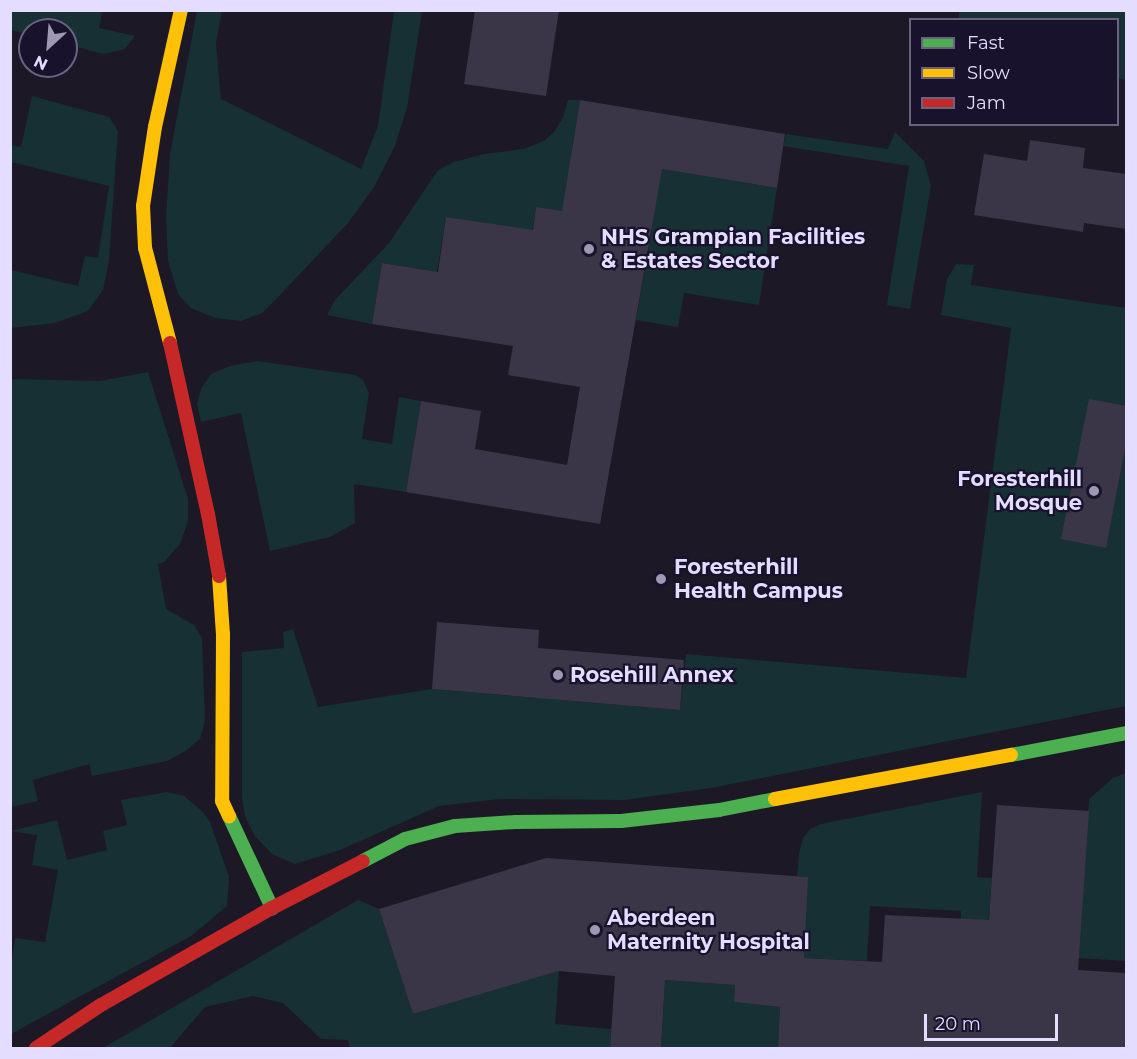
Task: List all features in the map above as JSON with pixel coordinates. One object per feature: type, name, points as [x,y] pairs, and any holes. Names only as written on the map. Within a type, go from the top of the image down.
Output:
[{"type":"street","points":[[181,10],[152,150],[143,206],[145,248],[173,356],[208,514],[220,591],[223,634],[222,801],[272,908]]},
{"type":"street","points":[[36,1048],[101,1005],[272,908],[405,839],[455,826],[516,822],[621,821],[719,810],[1126,733]]},
{"type":"green space","points":[[960,10],[1126,11],[1126,80],[1119,78],[1119,18],[958,18]]},
{"type":"green space","points":[[10,11],[102,11],[99,28],[135,36],[125,49],[103,54],[78,47],[78,18],[18,18],[18,32],[11,30]]},
{"type":"green space","points":[[197,11],[222,11],[216,43],[221,99],[361,169],[378,126],[394,11],[422,11],[407,108],[394,148],[374,187],[348,223],[280,295],[262,313],[241,321],[215,318],[191,308],[178,294],[168,261],[166,216],[170,154]]},
{"type":"green space","points":[[32,96],[109,117],[118,131],[109,261],[103,290],[88,311],[55,323],[11,328],[11,270],[78,286],[85,256],[98,258],[109,186],[11,162],[11,145],[21,147]]},
{"type":"green space","points":[[568,100],[580,100],[571,154],[582,215],[536,207],[523,289],[476,282],[485,223],[446,217],[437,272],[382,263],[372,324],[327,315],[335,300],[389,243],[438,170],[454,162],[484,154],[523,149],[544,141],[555,131],[563,117]]},
{"type":"green space","points":[[895,132],[924,161],[931,186],[910,309],[887,305],[909,166],[783,146],[786,134],[888,149]]},
{"type":"green space","points":[[614,161],[777,188],[759,305],[684,293],[678,327],[636,320],[652,228],[605,220]]},
{"type":"green space","points":[[956,264],[974,265],[971,285],[1126,308],[1126,706],[711,788],[624,800],[500,799],[439,806],[340,850],[295,864],[272,854],[254,835],[245,816],[242,797],[242,652],[284,648],[283,632],[293,629],[318,707],[432,689],[536,698],[537,690],[550,699],[680,710],[686,654],[966,678],[1011,328],[941,315],[947,279]]},
{"type":"green space","points":[[257,361],[355,375],[363,380],[369,393],[362,439],[392,444],[399,397],[421,401],[406,492],[354,484],[355,523],[330,537],[270,551],[241,413],[201,422],[197,404],[201,389],[211,374],[230,366]]},
{"type":"green space","points":[[148,372],[188,499],[188,521],[180,544],[164,562],[158,564],[166,609],[194,625],[202,638],[205,720],[200,739],[184,752],[167,761],[92,776],[89,764],[33,780],[38,801],[11,807],[11,379],[100,381]]},
{"type":"green space","points":[[1126,773],[1126,961],[1078,958],[1089,799],[1113,778]]},
{"type":"green space","points":[[167,792],[184,796],[203,812],[210,822],[229,877],[227,906],[191,936],[11,1034],[11,964],[15,938],[45,942],[58,870],[32,865],[37,835],[10,831],[57,820],[67,860],[107,850],[103,831],[127,825],[121,800]]},
{"type":"green space","points":[[982,792],[977,877],[992,878],[987,942],[959,966],[961,911],[870,906],[867,961],[804,958],[807,877],[797,876],[803,838],[810,829],[821,824]]},
{"type":"green space","points":[[358,900],[379,909],[413,1014],[559,971],[555,1024],[611,1029],[610,1048],[350,1048],[348,1040],[321,1039],[283,1003],[253,996],[205,1007],[170,1048],[103,1048]]},
{"type":"green space","points":[[665,980],[735,985],[734,1002],[780,1007],[778,1048],[661,1048]]},
{"type":"building","points":[[475,10],[559,10],[546,96],[464,84]]},
{"type":"building","points":[[580,100],[785,134],[777,188],[662,169],[600,524],[406,492],[421,401],[481,411],[475,449],[567,465],[580,387],[508,375],[513,346],[372,324],[382,263],[438,272],[446,217],[533,230],[536,207],[562,211]]},
{"type":"building","points":[[1030,140],[1085,148],[1083,168],[1126,174],[1126,229],[1084,223],[1083,232],[974,215],[984,154],[1027,161]]},
{"type":"building","name":"Foresterhill Mosque","points":[[1089,399],[1126,406],[1126,443],[1106,548],[1061,539]]},
{"type":"building","name":"Rosehill Annex","points":[[437,622],[539,630],[538,648],[684,660],[680,710],[432,689]]},
{"type":"building","name":"Aberdeen Maternity Hospital","points":[[997,805],[1089,811],[1078,970],[1126,973],[1126,1048],[778,1048],[780,1007],[734,1002],[735,985],[665,980],[661,1048],[610,1048],[615,976],[559,971],[413,1014],[379,909],[546,858],[808,877],[804,958],[882,962],[885,915],[989,920]]},
{"type":"traffic: fast","points":[[1011,755],[1126,733]]},
{"type":"traffic: fast","points":[[363,861],[405,839],[455,826],[516,822],[621,821],[719,810],[775,799]]},
{"type":"traffic: fast","points":[[229,816],[272,908]]},
{"type":"traffic: slow","points":[[170,343],[145,248],[143,206],[155,127],[181,10]]},
{"type":"traffic: slow","points":[[219,576],[223,634],[222,801],[229,816]]},
{"type":"traffic: slow","points":[[775,799],[1011,755]]},
{"type":"traffic: jam","points":[[170,343],[208,514],[219,576]]},
{"type":"traffic: jam","points":[[36,1048],[101,1005],[272,908],[363,861]]},
{"type":"place","name":"NHS Grampian Facilities & Estates Sector","points":[[589,249]]},
{"type":"place","name":"Foresterhill Mosque","points":[[1094,491]]},
{"type":"place","name":"Foresterhill Health Campus","points":[[661,579]]},
{"type":"place","name":"Rosehill Annex","points":[[558,675]]},
{"type":"place","name":"Aberdeen Maternity Hospital","points":[[595,930]]}]
